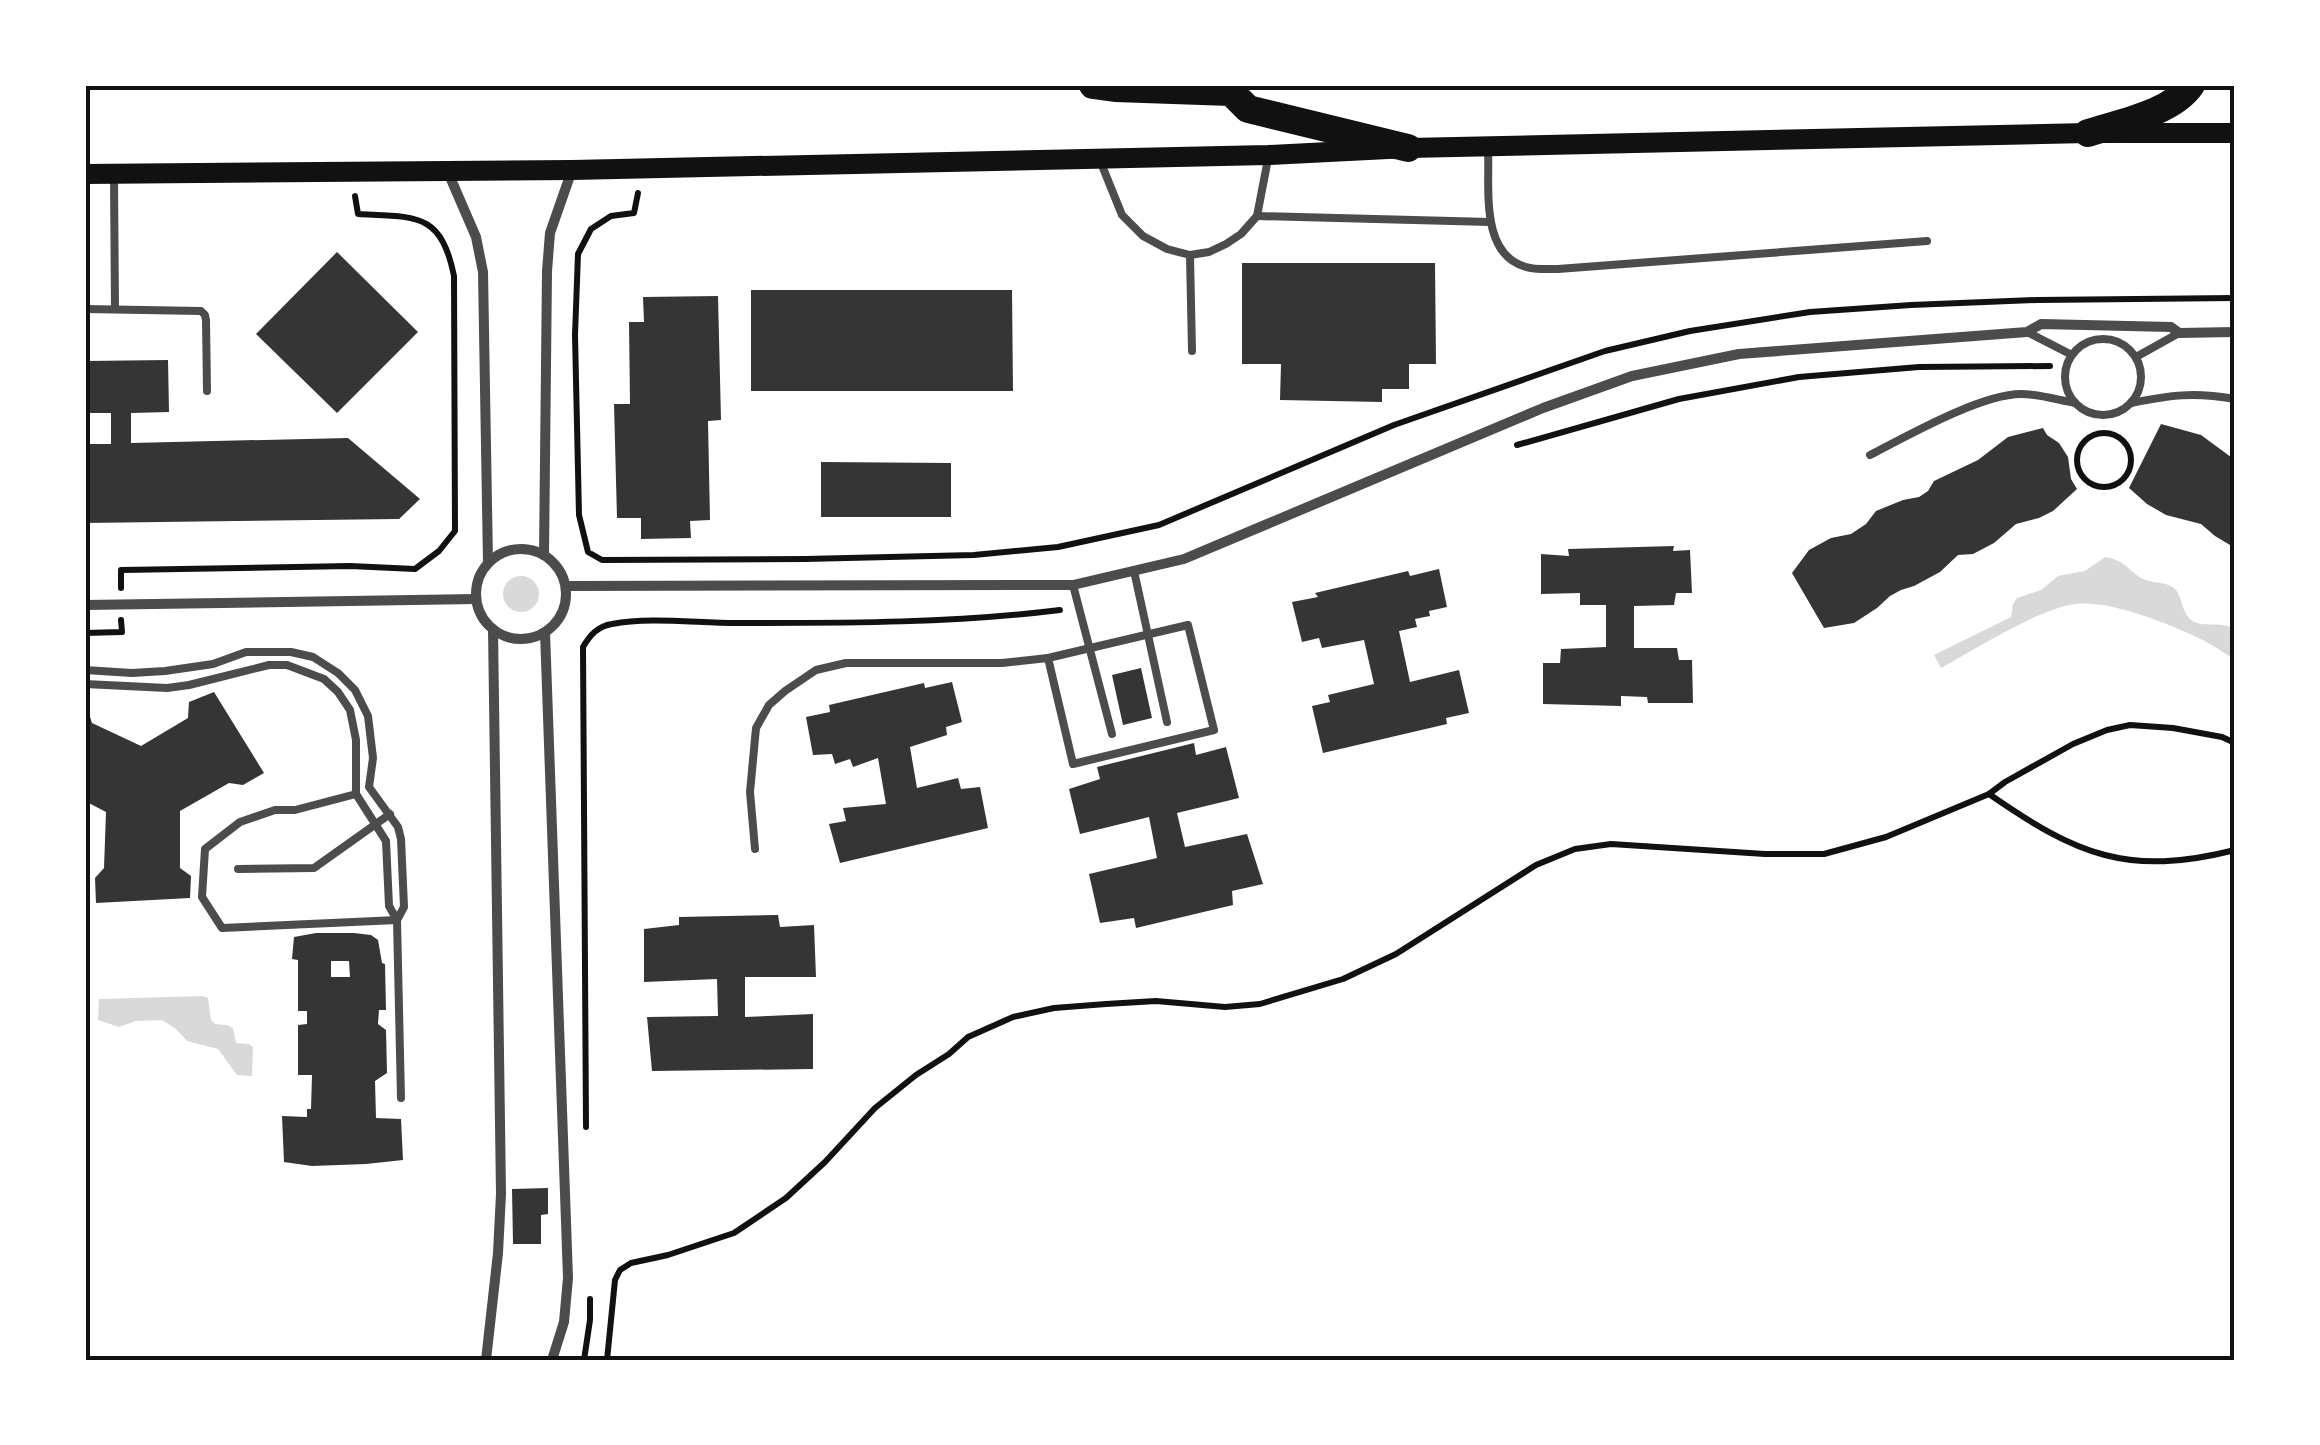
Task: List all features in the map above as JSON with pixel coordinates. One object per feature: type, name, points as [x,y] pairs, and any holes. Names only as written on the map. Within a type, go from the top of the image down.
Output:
[{"type":"highway","points":[[1094,85],[1231,92],[1248,109],[1408,148]]},
{"type":"highway","points":[[2088,134],[2170,105],[2190,85]]},
{"type":"main road","points":[[85,174],[572,170],[1408,148],[2235,133]]},
{"type":"street","points":[[446,169],[476,237],[483,272],[488,562]]},
{"type":"street","points":[[544,555],[547,270],[550,233],[572,170]]},
{"type":"street","points":[[566,586],[1073,585],[1184,559],[1543,408],[1632,376],[1739,354],[2026,332],[2041,324],[2170,327],[2179,333],[2235,332]]},
{"type":"street","points":[[514,549],[530,549],[544,555],[554,563],[566,586],[562,612],[556,624],[532,638],[505,636],[493,629],[479,611],[476,586],[480,573],[488,562],[514,549]]},
{"type":"street","points":[[85,604],[476,600]]},
{"type":"street","points":[[486,1360],[501,1194],[493,629]]},
{"type":"street","points":[[545,632],[568,1278],[564,1322],[552,1360]]},
{"type":"lane","points":[[1488,148],[1490,222],[1497,246],[1506,258],[1527,268],[1558,269],[1927,241]]},
{"type":"lane","points":[[1099,158],[1122,216],[1143,236],[1167,249],[1190,255],[1226,244],[1257,216],[1268,154]]},
{"type":"lane","points":[[114,174],[116,309]]},
{"type":"lane","points":[[1257,216],[1490,222]]},
{"type":"lane","points":[[1190,255],[1192,350]]},
{"type":"lane","points":[[85,309],[194,310],[205,314],[207,391]]},
{"type":"lane","points":[[2026,332],[2072,356]]},
{"type":"lane","points":[[2136,358],[2179,333]]},
{"type":"lane","points":[[2131,403],[2141,381],[2136,358],[2128,348],[2105,340],[2081,346],[2066,367],[2065,380],[2075,403],[2086,411],[2110,415],[2131,403],[2176,394],[2235,399]]},
{"type":"lane","points":[[1870,455],[1954,414],[1998,398],[2022,394],[2075,403]]},
{"type":"lane","points":[[1134,572],[1167,722]]},
{"type":"lane","points":[[1073,585],[1112,734]]},
{"type":"lane","points":[[755,849],[750,792],[756,728],[769,705],[816,670],[846,663],[1002,663],[1048,658],[1188,625],[1214,730],[1072,764],[1048,658]]},
{"type":"lane","points":[[85,670],[166,672],[213,664],[246,652],[292,652],[314,656],[338,673],[354,690],[368,716],[373,758],[369,786],[398,827],[404,907],[397,920]]},
{"type":"lane","points":[[85,684],[167,688],[269,665],[287,665],[324,678],[338,692],[350,710],[356,740],[356,794],[386,840],[390,906],[397,920],[401,1098]]},
{"type":"lane","points":[[356,794],[295,810],[275,810],[240,822],[205,849],[202,897],[224,928],[397,920]]},
{"type":"lane","points":[[238,868],[314,868],[390,814]]},
{"type":"path","points":[[643,168],[634,212],[611,216],[591,230],[578,254],[575,335],[579,515],[588,552],[602,560],[974,555],[1058,547],[1160,525],[1394,425],[1605,351],[1690,331],[1810,312],[1911,304],[2235,298]]},
{"type":"path","points":[[121,603],[121,570],[416,568],[455,531],[454,276],[448,248],[438,232],[418,219],[358,214],[350,170]]},
{"type":"path","points":[[2094,434],[2112,434],[2127,445],[2130,454],[2129,472],[2108,488],[2090,484],[2076,463],[2080,445],[2094,434]]},
{"type":"path","points":[[608,1360],[615,1280],[620,1270],[631,1263],[734,1233],[786,1198],[875,1108],[916,1075],[968,1037],[1013,1017],[1054,1008],[1156,1001],[1226,1008],[1260,1004],[1344,980],[1396,954],[1536,864],[1576,849],[1610,844],[1824,854],[1886,837],[1989,794],[2073,744],[2107,730],[2130,725],[2173,728],[2235,743]]},
{"type":"path","points":[[1989,794],[2062,840],[2110,858],[2158,863],[2206,858],[2235,850]]},
{"type":"shaded area","points":[[2105,557],[2119,561],[2146,580],[2173,587],[2194,622],[2235,629],[2235,659],[2201,639],[2140,614],[2075,604],[2026,621],[1941,668],[1934,655],[2011,617],[2017,598],[2041,590],[2058,576],[2085,571]]},
{"type":"shaded area","points":[[521,576],[534,581],[539,594],[534,607],[521,612],[508,607],[503,594],[508,581]]},
{"type":"shaded area","points":[[208,998],[211,1020],[233,1028],[236,1043],[253,1047],[252,1076],[237,1075],[218,1049],[187,1041],[162,1020],[136,1021],[119,1027],[98,1020],[99,999]]},
{"type":"building","points":[[337,252],[418,332],[337,413],[256,334]]},
{"type":"building","points":[[1242,263],[1435,263],[1436,364],[1409,364],[1409,389],[1382,389],[1382,402],[1280,400],[1281,364],[1242,364]]},
{"type":"building","points":[[751,290],[1012,290],[1013,391],[751,391]]},
{"type":"building","points":[[718,296],[721,420],[708,421],[710,520],[690,521],[691,538],[641,539],[641,518],[617,518],[614,404],[630,404],[629,322],[644,322],[643,297]]},
{"type":"building","points":[[168,360],[169,412],[131,413],[131,443],[348,438],[420,499],[399,519],[85,523],[85,444],[111,444],[111,413],[85,413],[85,361]]},
{"type":"building","points":[[2161,424],[2201,435],[2235,460],[2235,548],[2201,524],[2166,515],[2129,488]]},
{"type":"building","points":[[2043,428],[2068,457],[2071,479],[2077,489],[2053,511],[2016,524],[1973,554],[1958,555],[1940,572],[1890,596],[1854,623],[1824,628],[1792,573],[1809,550],[1831,538],[1851,534],[1876,511],[1919,497],[1934,481],[1978,460],[2008,437]]},
{"type":"building","points":[[821,462],[951,463],[951,517],[821,517]]},
{"type":"building","points":[[1674,546],[1673,551],[1690,550],[1692,593],[1676,593],[1674,605],[1634,606],[1634,648],[1677,648],[1679,660],[1692,660],[1693,703],[1648,703],[1647,697],[1621,696],[1621,706],[1543,704],[1543,663],[1560,663],[1561,649],[1606,647],[1606,605],[1580,605],[1580,593],[1541,594],[1541,554],[1569,556],[1568,549]]},
{"type":"building","points":[[1439,569],[1447,607],[1415,619],[1417,627],[1399,631],[1410,682],[1459,670],[1469,713],[1446,718],[1447,724],[1323,753],[1312,706],[1330,702],[1328,695],[1374,684],[1364,640],[1322,648],[1319,638],[1302,642],[1292,602],[1408,571],[1410,576]]},
{"type":"building","points":[[1141,668],[1152,718],[1123,725],[1112,675]]},
{"type":"building","points":[[952,682],[962,722],[946,727],[947,735],[910,747],[917,788],[958,778],[961,789],[980,787],[988,828],[840,863],[829,824],[846,821],[843,808],[886,804],[878,758],[853,767],[850,759],[835,764],[832,754],[813,755],[806,717],[830,712],[829,705],[924,683],[925,688]]},
{"type":"building","points":[[214,692],[264,773],[243,785],[229,783],[180,811],[180,868],[191,876],[190,898],[96,903],[95,878],[104,868],[106,812],[85,801],[85,701],[92,723],[141,746],[188,718],[189,702]]},
{"type":"building","points":[[1194,743],[1196,755],[1226,747],[1239,798],[1177,813],[1185,847],[1247,834],[1263,884],[1232,891],[1233,905],[1136,928],[1134,918],[1100,923],[1089,874],[1157,858],[1149,817],[1080,834],[1069,789],[1100,779],[1097,767]]},
{"type":"building","points":[[778,915],[780,927],[814,925],[816,977],[745,977],[745,1017],[813,1014],[813,1069],[652,1071],[647,1017],[718,1016],[717,979],[644,982],[644,929],[679,925],[679,917]]},
{"type":"building","points":[[354,933],[378,940],[385,964],[386,1010],[379,1010],[378,1024],[386,1030],[387,1073],[375,1081],[376,1118],[401,1119],[403,1160],[312,1166],[284,1162],[282,1116],[307,1117],[307,1109],[311,1109],[312,1075],[298,1075],[298,1025],[307,1024],[307,1011],[298,1011],[298,960],[292,959],[294,937]],"holes":[[[331,961],[349,961],[350,977],[331,977]]]},
{"type":"building","points":[[548,1188],[548,1214],[541,1215],[541,1244],[513,1244],[512,1189]]}]
